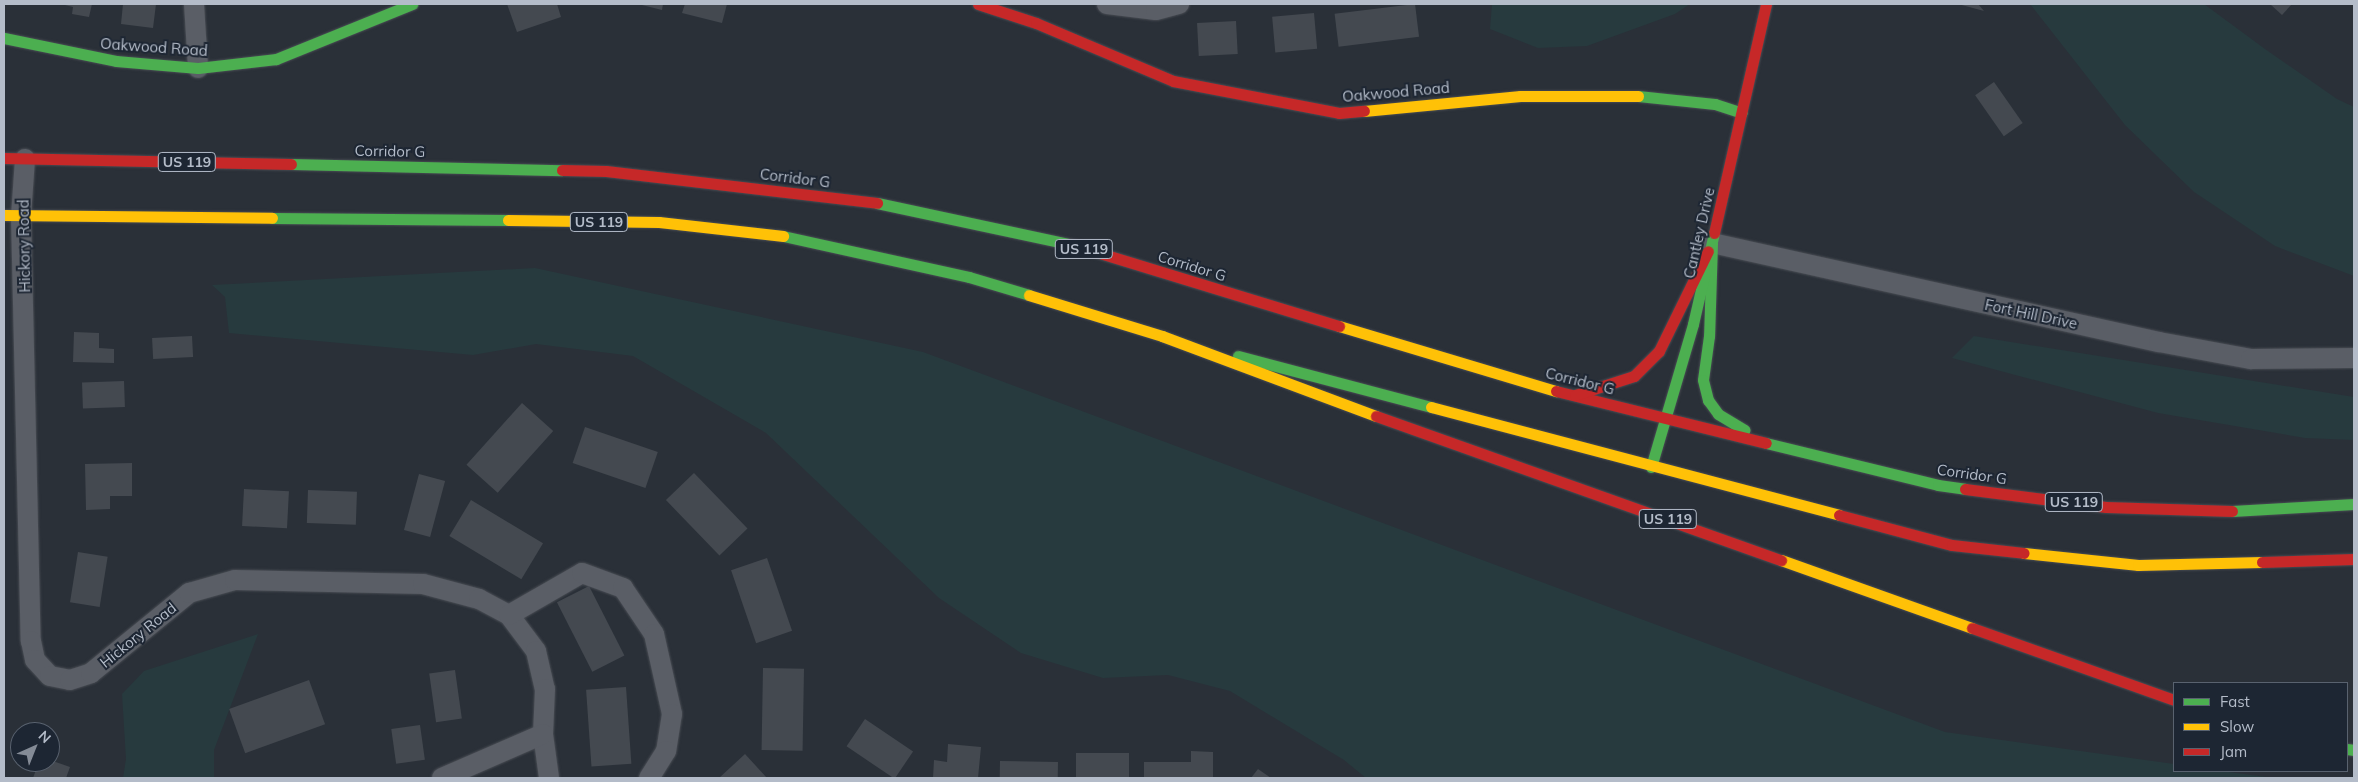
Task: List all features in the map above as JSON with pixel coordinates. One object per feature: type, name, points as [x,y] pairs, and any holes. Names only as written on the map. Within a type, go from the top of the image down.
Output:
[{"type":"main road","name":"Oakwood Road","points":[[4,38],[116,61],[198,68],[276,59],[412,4]]},
{"type":"main road","name":"Oakwood Road","points":[[979,4],[1036,23],[1173,81],[1339,113],[1520,96],[1643,96],[1715,104],[1742,113]]},
{"type":"main road","name":"Cantley Drive","points":[[1651,467],[1693,324],[1766,4]]},
{"type":"main road","name":"Corridor G","points":[[4,158],[606,171],[901,206],[1054,240],[1574,396],[1938,485],[2106,506],[2255,512],[2354,504]]},
{"type":"main road","points":[[10,175],[25,159]]},
{"type":"main road","name":"US 119","points":[[13,215],[659,222],[772,234],[969,277],[1162,336],[1220,360],[2173,700]]},
{"type":"main road","points":[[1574,396],[1634,376],[1659,351],[1712,243]]},
{"type":"main road","points":[[1712,243],[1709,336],[1703,380],[1708,400],[1718,414],[1738,427],[1798,450]]},
{"type":"main road","points":[[1162,336],[1651,467],[1952,545],[2138,566],[2354,559]]},
{"type":"street","points":[[194,4],[198,68]]},
{"type":"street","points":[[1107,4],[1156,10],[1179,4]]},
{"type":"street","name":"Hickory Road","points":[[25,159],[13,215],[31,641],[35,660],[50,676],[70,680],[91,673],[189,593],[235,580],[423,584],[479,599],[509,615],[536,651],[545,689],[543,734],[549,778]]},
{"type":"street","name":"Fort Hill Drive","points":[[1712,243],[2242,358],[2354,358]]},
{"type":"street","points":[[509,615],[582,573],[623,588],[654,634],[672,714],[666,751],[649,778]]},
{"type":"street","points":[[442,778],[543,734]]},
{"type":"green space","points":[[1492,4],[1690,4],[1675,14],[1587,46],[1538,48],[1490,29]]},
{"type":"green space","points":[[2030,4],[2204,4],[2337,99],[2354,107],[2354,276],[2275,246],[2194,192],[2125,125]]},
{"type":"green space","points":[[535,268],[923,352],[1945,732],[2173,764],[2173,772],[2229,772],[2274,778],[1366,778],[1344,760],[1230,691],[1168,675],[1103,678],[1021,653],[939,598],[766,433],[633,356],[536,344],[473,355],[229,333],[225,297],[212,285]]},
{"type":"green space","points":[[1974,336],[2354,397],[2354,440],[2305,438],[2158,413],[1952,358]]},
{"type":"green space","points":[[258,634],[214,750],[214,778],[123,778],[126,759],[122,694],[144,671]]},
{"type":"building","points":[[61,4],[92,4],[89,17],[72,14],[73,7]]},
{"type":"building","points":[[123,4],[156,4],[153,28],[121,24]]},
{"type":"building","points":[[507,4],[557,4],[561,17],[517,32]]},
{"type":"building","points":[[638,4],[663,4],[662,10]]},
{"type":"building","points":[[685,4],[727,4],[722,23],[682,13]]},
{"type":"building","points":[[1415,4],[1419,37],[1339,47],[1335,14]]},
{"type":"building","points":[[1958,4],[1978,4],[1984,11]]},
{"type":"building","points":[[2270,4],[2292,4],[2282,15]]},
{"type":"building","points":[[1314,13],[1317,49],[1275,53],[1272,17]]},
{"type":"building","points":[[1236,21],[1238,54],[1199,56],[1197,23]]},
{"type":"building","points":[[1994,82],[2023,123],[2004,136],[1975,95]]},
{"type":"building","points":[[74,332],[99,333],[99,348],[114,349],[114,363],[73,362]]},
{"type":"building","points":[[192,336],[193,357],[153,359],[152,338]]},
{"type":"building","points":[[124,381],[125,407],[83,408],[82,382]]},
{"type":"building","points":[[522,403],[553,431],[498,493],[466,465]]},
{"type":"building","points":[[585,427],[658,452],[645,488],[573,463]]},
{"type":"building","points":[[132,463],[132,496],[110,496],[110,509],[86,510],[85,464]]},
{"type":"building","points":[[694,473],[747,528],[719,555],[666,500]]},
{"type":"building","points":[[419,474],[445,481],[430,537],[404,530]]},
{"type":"building","points":[[244,489],[289,491],[287,528],[242,526]]},
{"type":"building","points":[[308,490],[357,492],[356,525],[307,523]]},
{"type":"building","points":[[471,500],[543,543],[521,579],[449,536]]},
{"type":"building","points":[[78,552],[108,557],[100,607],[70,602]]},
{"type":"building","points":[[767,558],[792,631],[756,643],[731,570]]},
{"type":"building","points":[[589,586],[624,655],[592,672],[557,602]]},
{"type":"building","points":[[763,668],[804,669],[803,751],[762,750]]},
{"type":"building","points":[[455,670],[462,719],[436,722],[429,674]]},
{"type":"building","points":[[309,680],[325,724],[245,753],[229,709]]},
{"type":"building","points":[[626,687],[631,764],[591,767],[586,690]]},
{"type":"building","points":[[865,719],[913,751],[893,778],[847,746]]},
{"type":"building","points":[[420,725],[425,760],[396,764],[391,729]]},
{"type":"building","points":[[948,744],[981,747],[978,778],[933,778],[934,760],[947,762]]},
{"type":"building","points":[[1191,751],[1213,752],[1213,778],[1144,778],[1144,762],[1191,762]]},
{"type":"building","points":[[1076,753],[1129,753],[1129,778],[1076,778]]},
{"type":"building","points":[[745,754],[767,778],[719,778]]},
{"type":"building","points":[[1000,761],[1058,762],[1058,778],[1000,778]]},
{"type":"building","points":[[60,764],[70,767],[66,778],[33,778],[35,772],[60,772]]},
{"type":"building","points":[[1258,769],[1271,778],[1251,778]]},
{"type":"traffic: fast","points":[[4,38],[116,61],[198,68],[276,59],[412,4]]},
{"type":"traffic: fast","points":[[1638,96],[1715,104],[1742,113]]},
{"type":"traffic: fast","points":[[291,164],[562,170]]},
{"type":"traffic: fast","points":[[877,203],[1077,246]]},
{"type":"traffic: fast","points":[[272,218],[508,220]]},
{"type":"traffic: fast","points":[[1651,467],[1693,324],[1714,233]]},
{"type":"traffic: fast","points":[[783,236],[969,277],[1029,295]]},
{"type":"traffic: fast","points":[[1712,243],[1709,336],[1703,380],[1708,400],[1718,414],[1745,430]]},
{"type":"traffic: fast","points":[[1238,356],[1431,407]]},
{"type":"traffic: fast","points":[[1766,443],[1938,485],[1965,489]]},
{"type":"traffic: fast","points":[[2232,511],[2354,504]]},
{"type":"traffic: fast","points":[[2348,749],[2354,750]]},
{"type":"traffic: slow","points":[[1364,111],[1520,96],[1638,96]]},
{"type":"traffic: slow","points":[[4,215],[272,218]]},
{"type":"traffic: slow","points":[[508,220],[659,222],[783,236]]},
{"type":"traffic: slow","points":[[1029,295],[1162,336],[1376,416]]},
{"type":"traffic: slow","points":[[1339,326],[1556,391]]},
{"type":"traffic: slow","points":[[1431,407],[1839,515]]},
{"type":"traffic: slow","points":[[2024,553],[2138,565],[2262,562]]},
{"type":"traffic: slow","points":[[1781,560],[1972,628]]},
{"type":"traffic: jam","points":[[978,4],[1036,23],[1173,81],[1339,113],[1364,111]]},
{"type":"traffic: jam","points":[[1714,233],[1766,4]]},
{"type":"traffic: jam","points":[[4,158],[291,164]]},
{"type":"traffic: jam","points":[[562,170],[606,171],[877,203]]},
{"type":"traffic: jam","points":[[1077,246],[1339,326]]},
{"type":"traffic: jam","points":[[1575,395],[1634,376],[1659,351],[1708,251]]},
{"type":"traffic: jam","points":[[1556,391],[1766,443]]},
{"type":"traffic: jam","points":[[1376,416],[1781,560]]},
{"type":"traffic: jam","points":[[1965,489],[2106,507],[2232,511]]},
{"type":"traffic: jam","points":[[1839,515],[1952,545],[2024,553]]},
{"type":"traffic: jam","points":[[2262,562],[2354,559]]},
{"type":"traffic: jam","points":[[1972,628],[2173,700]]}]
